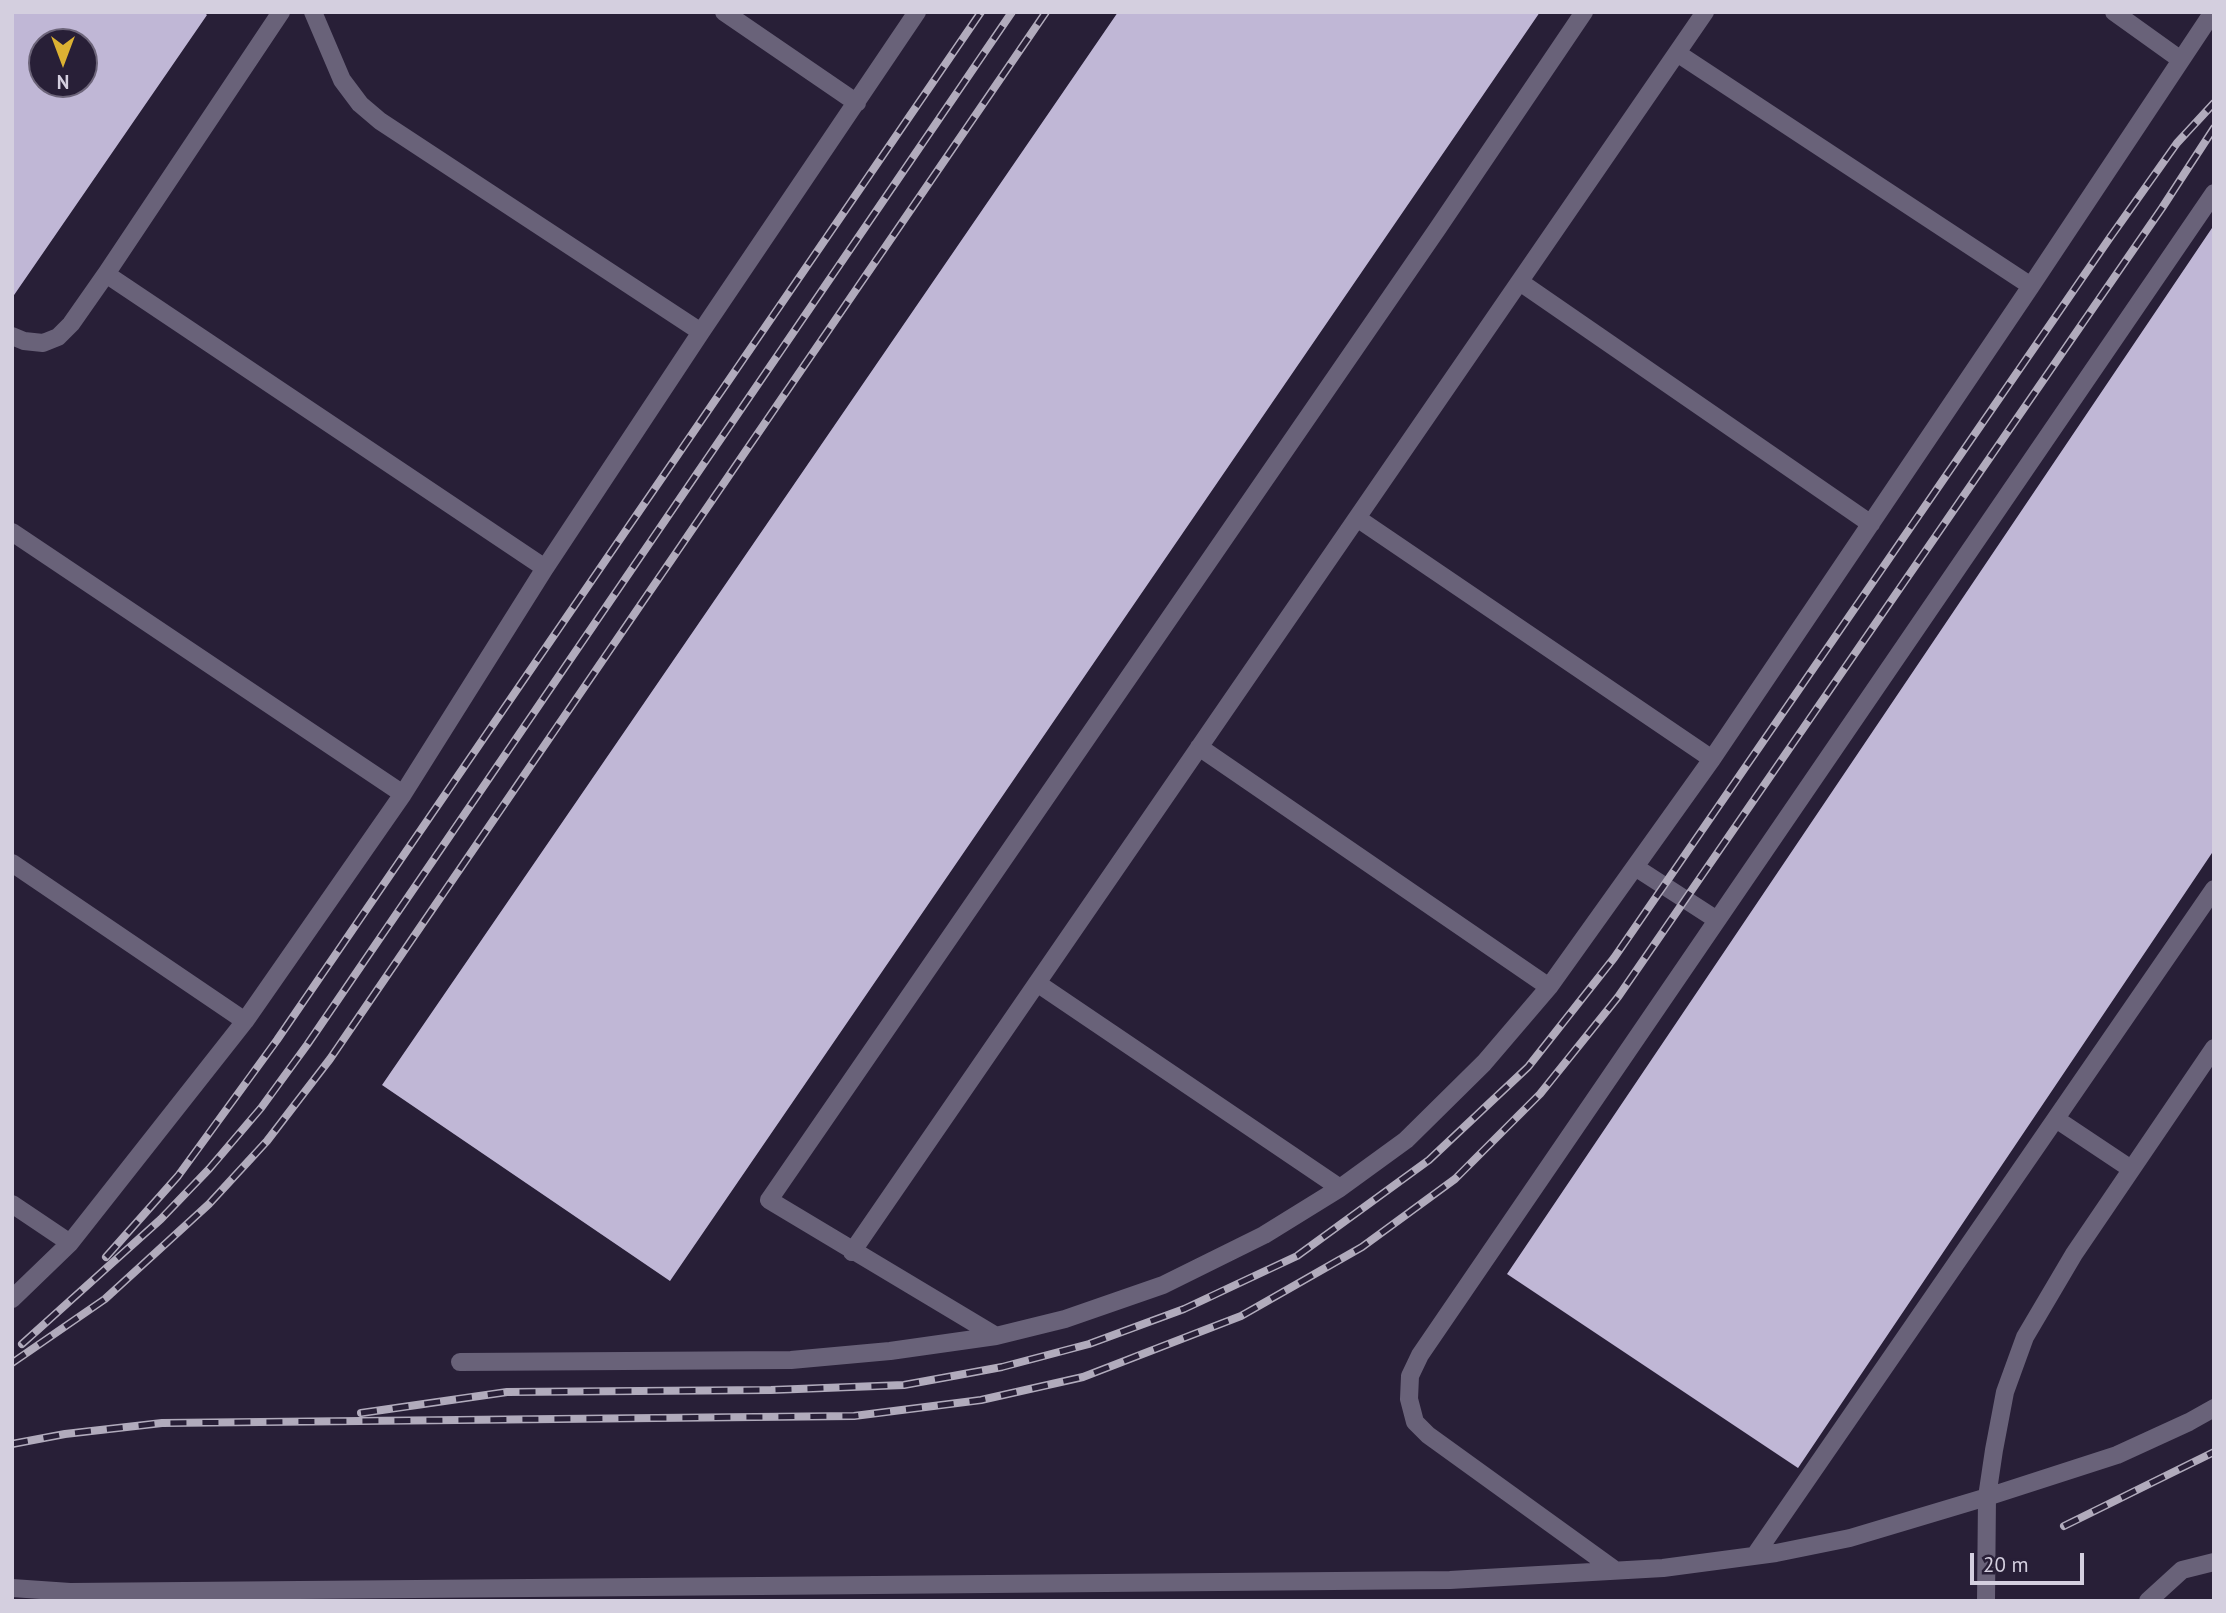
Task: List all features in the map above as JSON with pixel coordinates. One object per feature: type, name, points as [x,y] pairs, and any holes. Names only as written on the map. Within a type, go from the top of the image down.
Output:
[{"type":"street","points":[[12,336],[24,341],[43,343],[58,337],[71,324],[281,12]]},
{"type":"street","points":[[313,12],[342,80],[360,104],[380,121],[701,332]]},
{"type":"street","points":[[724,12],[857,103]]},
{"type":"street","points":[[12,1299],[70,1243],[245,1021],[403,794],[544,568],[917,12]]},
{"type":"street","points":[[996,1336],[769,1200],[1584,12]]},
{"type":"street","points":[[852,1252],[1705,12]]},
{"type":"street","points":[[2114,12],[2181,60]]},
{"type":"street","points":[[460,1362],[791,1360],[890,1351],[996,1336],[1065,1319],[1163,1285],[1264,1235],[1340,1188],[1406,1140],[1484,1063],[1549,987],[1635,867],[1712,759],[1871,524],[2213,12]]},
{"type":"street","points":[[1677,53],[2031,286]]},
{"type":"street","points":[[1615,1570],[1428,1435],[1415,1422],[1409,1399],[1410,1376],[1420,1355],[2214,193]]},
{"type":"street","points":[[106,274],[544,568]]},
{"type":"street","points":[[1520,282],[1871,524]]},
{"type":"street","points":[[1357,518],[1712,759]]},
{"type":"street","points":[[12,533],[403,794]]},
{"type":"street","points":[[1199,747],[1549,987]]},
{"type":"street","points":[[12,863],[245,1021]]},
{"type":"street","points":[[1635,867],[1717,920]]},
{"type":"street","points":[[1755,1555],[2214,890]]},
{"type":"street","points":[[1037,983],[1340,1188]]},
{"type":"street","points":[[1986,1601],[1987,1497],[2005,1392],[2025,1337],[2074,1254],[2214,1048]]},
{"type":"street","points":[[2056,1119],[2131,1169]]},
{"type":"street","points":[[12,1204],[70,1243]]},
{"type":"street","points":[[12,1588],[70,1592],[1436,1580],[1663,1568],[1850,1538],[2118,1455],[2214,1408]]},
{"type":"street","points":[[2148,1601],[2182,1570],[2214,1562]]},
{"type":"building","points":[[12,12],[204,12],[207,15],[12,298]]},
{"type":"building","points":[[1118,12],[1540,12],[670,1281],[382,1085]]},
{"type":"building","points":[[2214,225],[2214,850],[1798,1468],[1507,1274]]},
{"type":"railway","points":[[106,1257],[178,1176],[277,1040],[981,12]]},
{"type":"railway","points":[[22,1344],[161,1219],[209,1169],[261,1108],[307,1045],[1012,12]]},
{"type":"railway","points":[[12,1363],[105,1299],[209,1204],[267,1141],[330,1059],[1046,12]]},
{"type":"railway","points":[[361,1413],[507,1392],[771,1390],[904,1385],[1002,1367],[1089,1344],[1184,1309],[1297,1256],[1429,1160],[1528,1067],[1614,958],[2177,143],[2214,103]]},
{"type":"railway","points":[[12,1444],[65,1434],[162,1423],[854,1416],[981,1400],[1083,1377],[1241,1316],[1362,1247],[1455,1179],[1540,1094],[1618,997],[2162,208],[2214,128]]},
{"type":"railway","points":[[2064,1526],[2214,1452]]}]
